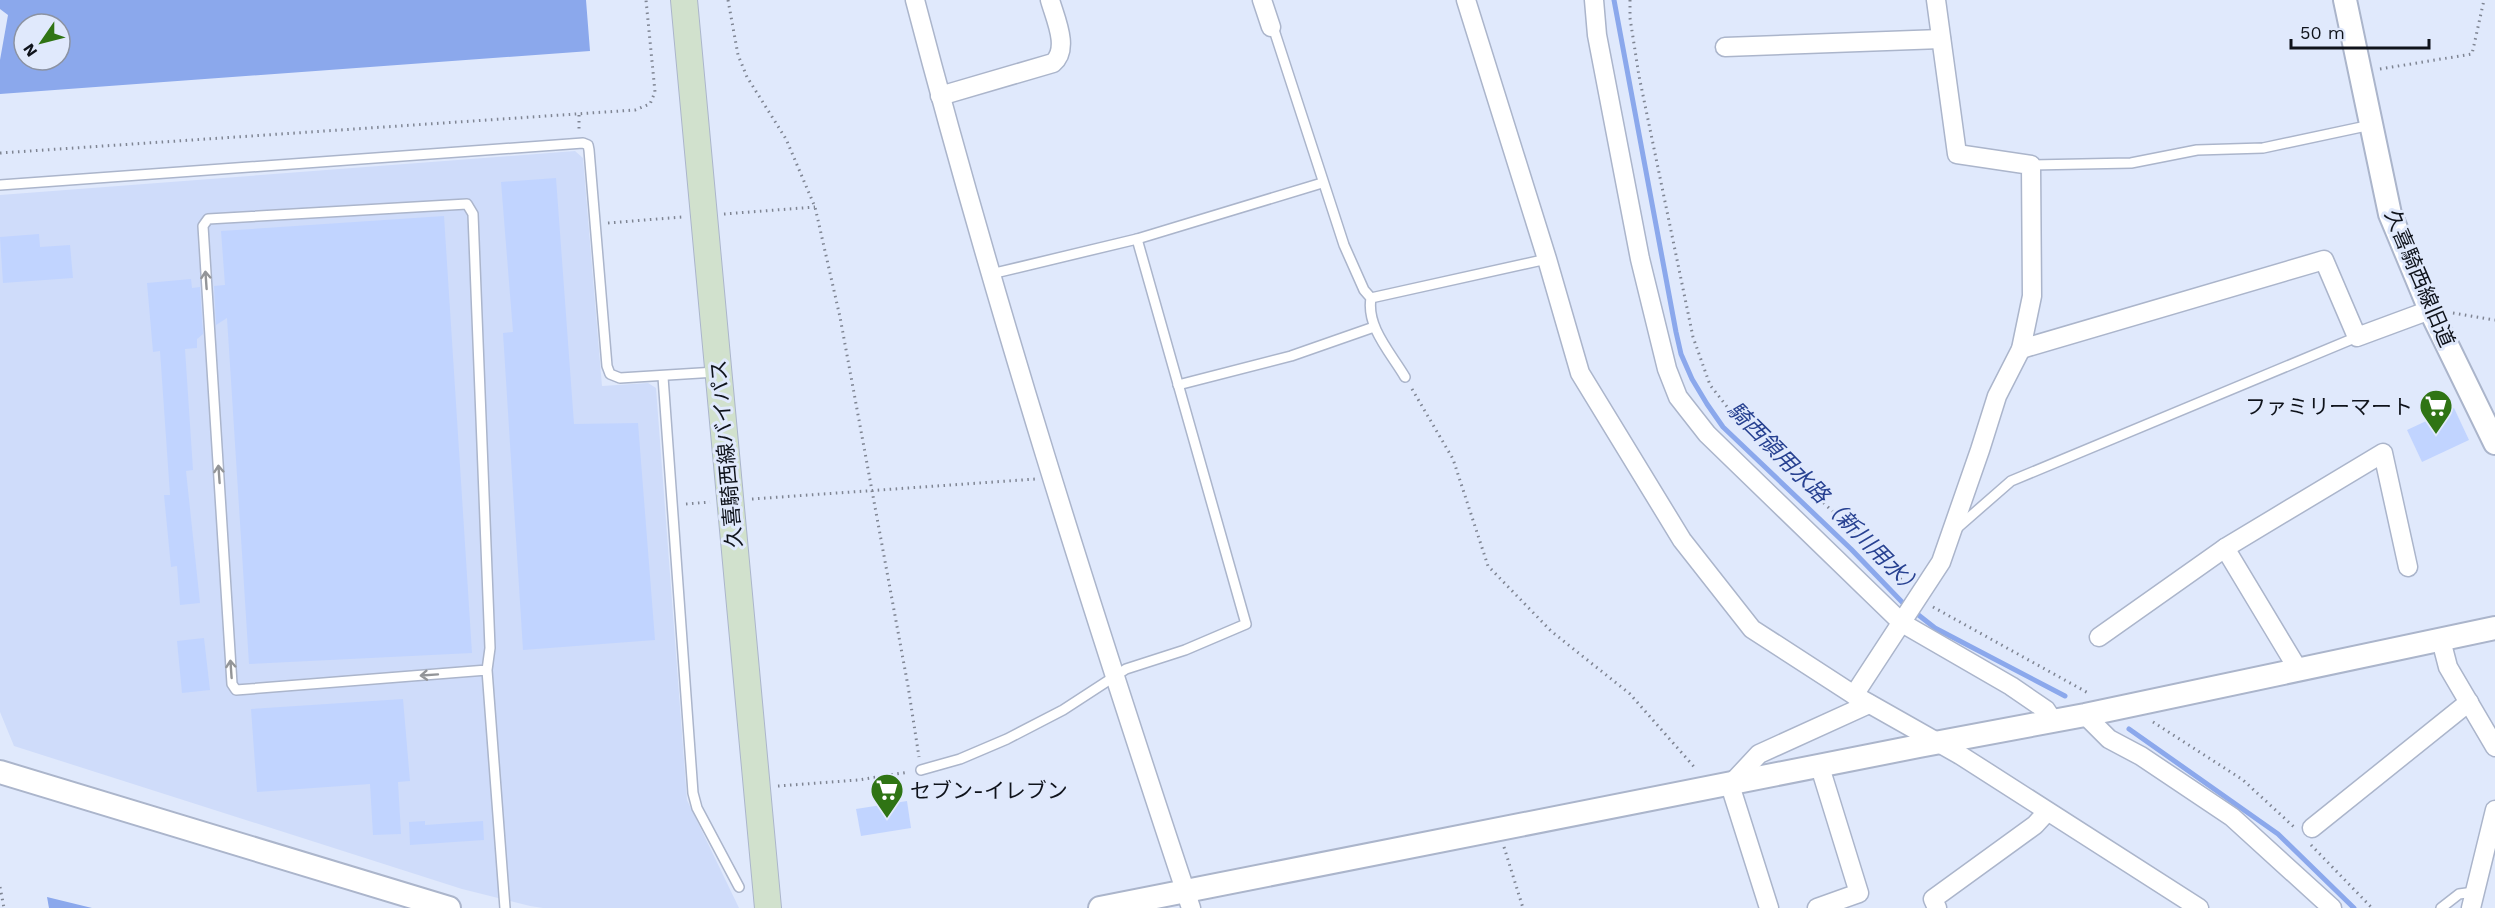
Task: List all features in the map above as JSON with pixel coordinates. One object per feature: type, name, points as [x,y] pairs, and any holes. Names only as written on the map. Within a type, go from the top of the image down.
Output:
[{"type":"main road","name":"久喜騎西線バイパス","points":[[684,0],[768,908]]},
{"type":"street","points":[[915,0],[991,274],[1053,477],[1188,899]]},
{"type":"street","points":[[940,96],[1053,63],[1059,59],[1062,46],[1050,0]]},
{"type":"street","points":[[1262,0],[1271,27]]},
{"type":"street","points":[[1466,0],[1580,373],[1682,540],[1752,629],[2199,908]]},
{"type":"street","points":[[1594,0],[1597,35],[1640,259],[1667,369],[1678,397],[1707,434],[1902,623],[2011,686],[2046,710],[2054,722]]},
{"type":"street","points":[[1722,787],[1760,754],[1861,699],[1902,623],[1911,594],[1941,562],[1997,396],[2020,349],[2032,296],[2031,165],[1957,154],[1936,0]]},
{"type":"street","name":"久喜騎西線旧道","points":[[2345,0],[2390,214],[2430,310],[2495,443]]},
{"type":"street","points":[[1725,47],[1941,39]]},
{"type":"street","points":[[2020,349],[2324,260],[2357,337],[2430,310]]},
{"type":"street","points":[[2099,637],[2225,548],[2383,453],[2408,567]]},
{"type":"street","points":[[2225,548],[2299,671]]},
{"type":"street","points":[[1100,908],[1188,899],[1499,831],[2054,722],[2090,708],[2299,671],[2495,628]]},
{"type":"street","points":[[2441,640],[2448,667],[2495,747]]},
{"type":"street","points":[[2306,834],[2469,702]]},
{"type":"street","points":[[2090,708],[2109,739],[2141,756],[2232,817],[2332,908]]},
{"type":"street","points":[[1817,908],[1859,893],[1820,767]]},
{"type":"street","points":[[0,772],[449,908]]},
{"type":"street","points":[[1722,787],[1769,908]]},
{"type":"street","points":[[2473,900],[2495,810]]},
{"type":"street","points":[[1937,908],[1933,899],[2035,825],[2047,812]]},
{"type":"lane","points":[[1271,27],[1275,33],[1344,245],[1364,290],[1371,298],[1370,306],[1374,327],[1405,377]]},
{"type":"lane","points":[[2031,165],[2131,163],[2197,150],[2263,148],[2371,125]]},
{"type":"lane","points":[[0,185],[583,142],[588,145],[589,150],[607,366],[610,374],[620,378],[718,372]]},
{"type":"lane","points":[[991,274],[1137,239],[1322,183]]},
{"type":"lane","points":[[487,670],[236,690],[232,684],[203,226],[208,219],[467,204],[473,214],[490,648],[487,670],[505,908]]},
{"type":"lane","points":[[921,770],[960,759],[1007,739],[1064,710],[1126,669],[1185,650],[1245,624],[1137,239]]},
{"type":"lane","points":[[1371,298],[1547,259]]},
{"type":"lane","points":[[1178,385],[1291,356],[1374,327]]},
{"type":"lane","points":[[1951,534],[2011,481],[2357,337]]},
{"type":"lane","points":[[663,377],[693,793],[698,808],[739,887]]},
{"type":"lane","points":[[2441,908],[2459,894],[2473,900]]},
{"type":"path","points":[[0,153],[635,110],[650,104],[655,92],[646,0]]},
{"type":"path","points":[[728,0],[738,55],[747,77],[786,139],[815,207],[840,317],[873,492],[921,770],[858,780],[756,788]]},
{"type":"path","points":[[1630,0],[1630,18],[1639,76],[1691,326],[1710,385],[1743,427],[1880,556],[1911,594]]},
{"type":"path","points":[[2359,73],[2472,54],[2484,0]]},
{"type":"path","points":[[2430,310],[2495,320]]},
{"type":"path","points":[[1405,377],[1453,459],[1488,566],[1551,632],[1630,694],[1722,787]]},
{"type":"path","points":[[672,505],[1053,477]]},
{"type":"path","points":[[1934,607],[2084,688],[2090,708]]},
{"type":"path","points":[[2150,721],[2243,780],[2306,834],[2372,908]]},
{"type":"path","points":[[1499,831],[1523,908]]},
{"type":"path","points":[[0,886],[4,908]]},
{"type":"shaded area","points":[[575,151],[583,158],[602,386],[648,383],[656,388],[687,800],[739,908],[543,908],[530,906],[462,889],[14,746],[0,712],[0,195]]},
{"type":"water","points":[[0,0],[586,0],[590,51],[0,94],[0,60],[8,15],[0,9]]},
{"type":"water","points":[[47,897],[92,908],[49,908]]},
{"type":"building","points":[[556,178],[574,424],[638,423],[655,640],[523,650],[503,333],[513,332],[501,182]]},
{"type":"building","points":[[444,216],[472,653],[249,664],[227,318],[216,325],[214,286],[225,285],[221,231]]},
{"type":"building","points":[[39,234],[40,247],[70,245],[73,278],[3,283],[0,237]]},
{"type":"building","points":[[191,279],[192,288],[200,287],[203,334],[197,339],[197,348],[185,349],[193,470],[186,471],[200,603],[180,605],[177,566],[171,567],[164,495],[170,495],[160,351],[153,352],[147,283]]},
{"type":"building","points":[[2454,408],[2469,440],[2422,462],[2407,430]]},
{"type":"building","points":[[204,638],[210,690],[182,693],[177,641]]},
{"type":"building","points":[[403,699],[410,781],[398,782],[401,834],[373,835],[370,784],[257,792],[251,709]]},
{"type":"building","points":[[907,801],[911,828],[861,836],[856,809]]},
{"type":"building","points":[[425,821],[425,825],[483,821],[484,840],[410,845],[409,822]]},
{"type":"waterway","name":"騎西領用水路（新川用水）","points":[[1614,0],[1681,354],[1707,404],[1723,427],[1851,549],[1902,602],[1935,628],[2065,696]]},
{"type":"waterway","name":"騎西領用水路（新川用水）","points":[[2129,729],[2278,834],[2354,908]]},
{"type":"place","name":"ファミリーマート","points":[[2436,435]]},
{"type":"place","name":"セブン-イレブン","points":[[887,819]]}]
